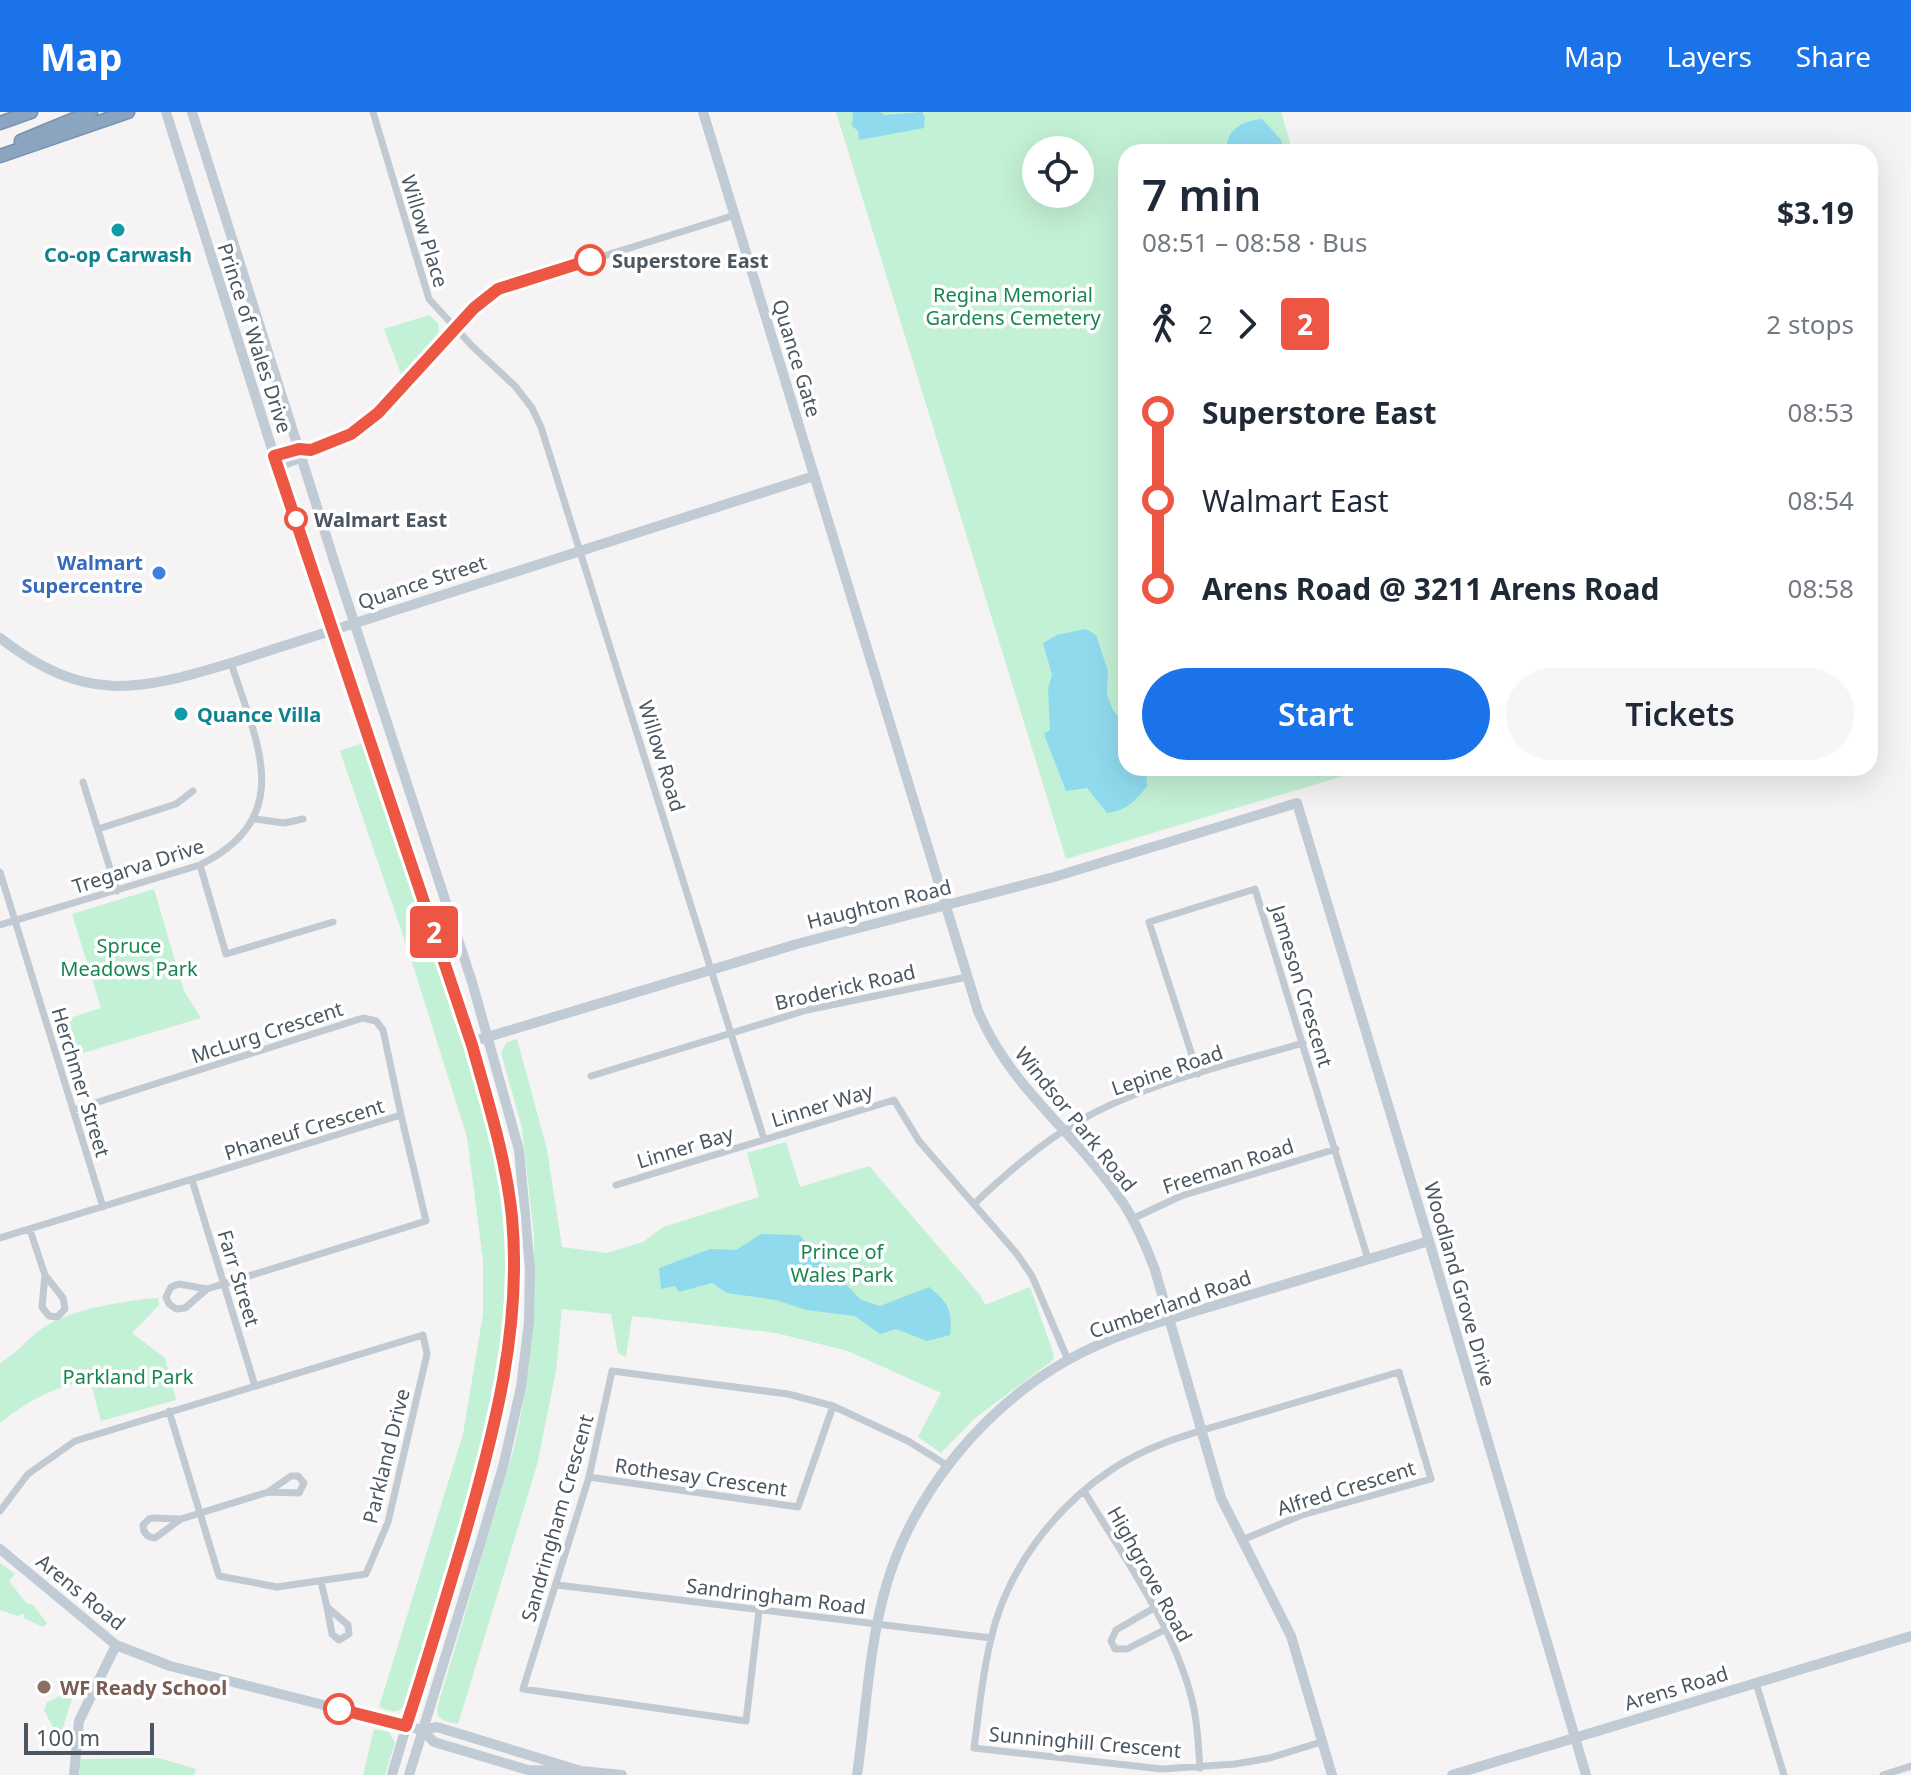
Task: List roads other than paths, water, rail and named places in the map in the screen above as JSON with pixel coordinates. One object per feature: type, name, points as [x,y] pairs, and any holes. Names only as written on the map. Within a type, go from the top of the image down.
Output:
[{"type":"highway","points":[[0,123],[31,112]]},
{"type":"highway","points":[[0,150],[91,112]]},
{"type":"highway","points":[[0,156],[128,112]]},
{"type":"street","name":"Prince of Wales Drive","points":[[166,112],[274,456],[471,1042],[506,1174],[512,1219],[511,1317],[505,1384],[481,1478],[392,1775]]},
{"type":"street","name":"Prince of Wales Drive","points":[[192,112],[488,1036],[519,1150],[530,1269],[529,1322],[521,1387],[504,1463],[409,1775]]},
{"type":"street","name":"Willow Place","points":[[373,112],[429,299],[472,346],[515,386],[532,408],[581,551]]},
{"type":"street","name":"Quance Gate","points":[[703,112],[814,476]]},
{"type":"street","points":[[274,456],[299,449],[311,450],[351,434],[378,413],[483,300],[506,286],[735,215]]},
{"type":"street","points":[[278,468],[303,460],[311,450]]},
{"type":"street","name":"Quance Street","points":[[0,638],[50,671],[69,679],[109,686],[149,685],[231,663],[814,476]]},
{"type":"street","name":"Windsor Park Road","points":[[814,476],[978,1011],[999,1053],[1024,1088],[1106,1180],[1132,1219],[1150,1256],[1221,1498],[1291,1636],[1332,1775]]},
{"type":"street","name":"Willow Road","points":[[581,551],[713,969]]},
{"type":"street","points":[[231,663],[255,735],[263,773],[255,819],[284,823],[303,819]]},
{"type":"street","points":[[83,782],[117,891]]},
{"type":"street","points":[[98,829],[176,804],[193,791]]},
{"type":"street","name":"Haughton Road","points":[[471,1042],[797,944],[1054,877],[1297,803]]},
{"type":"street","name":"Woodland Grove Drive","points":[[1297,803],[1586,1775]]},
{"type":"street","name":"Tregarva Drive","points":[[0,925],[200,865],[240,840],[255,819]]},
{"type":"street","points":[[200,865],[226,954],[333,922]]},
{"type":"street","name":"Herchmer Street","points":[[0,872],[103,1207]]},
{"type":"street","name":"Jameson Crescent","points":[[1198,1074],[1149,922],[1255,889],[1368,1259]]},
{"type":"street","name":"Linner Way","points":[[713,969],[764,1139],[894,1100],[919,1141],[1017,1254],[1032,1276],[1068,1360]]},
{"type":"street","name":"Broderick Road","points":[[591,1076],[842,1001],[967,977]]},
{"type":"street","name":"McLurg Crescent","points":[[73,1110],[363,1018],[376,1021],[383,1030],[401,1115]]},
{"type":"street","name":"Lepine Road","points":[[974,1204],[1022,1160],[1063,1131],[1116,1102],[1303,1043]]},
{"type":"street","name":"Phaneuf Crescent","points":[[0,1238],[401,1115],[426,1221],[223,1283]]},
{"type":"street","name":"Linner Bay","points":[[616,1185],[764,1139]]},
{"type":"street","name":"Freeman Road","points":[[1132,1219],[1181,1196],[1336,1149]]},
{"type":"street","name":"Farr Street","points":[[192,1180],[255,1386]]},
{"type":"street","points":[[30,1230],[45,1275],[65,1302],[65,1309],[57,1317],[46,1314],[42,1307],[45,1275]]},
{"type":"street","name":"Cumberland Road","points":[[857,1775],[878,1625],[887,1584],[898,1554],[922,1506],[948,1466],[1003,1407],[1068,1360],[1170,1319],[1429,1241]]},
{"type":"street","points":[[207,1289],[175,1285],[167,1293],[167,1301],[172,1307],[180,1309],[207,1289],[223,1283]]},
{"type":"street","name":"Parkland Drive","points":[[0,1511],[28,1474],[75,1441],[169,1411],[423,1335],[427,1354],[388,1522],[366,1574],[277,1587],[219,1576],[169,1411]]},
{"type":"street","name":"Sandringham Crescent","points":[[759,1611],[746,1721],[523,1689],[589,1477],[612,1371],[788,1394],[833,1406],[908,1441],[948,1466]]},
{"type":"street","name":"Alfred Crescent","points":[[1200,1431],[1399,1372],[1431,1479],[1302,1515],[1242,1540]]},
{"type":"street","name":"Rothesay Crescent","points":[[589,1477],[798,1507],[833,1406]]},
{"type":"street","name":"Sunninghill Crescent","points":[[1200,1431],[1139,1454],[1112,1469],[1059,1514],[1017,1571],[991,1638],[974,1748],[1162,1769],[1200,1768],[1270,1758],[1321,1742]]},
{"type":"street","name":"Highgrove Road","points":[[1084,1491],[1166,1629],[1192,1699],[1200,1768]]},
{"type":"street","points":[[181,1519],[155,1538],[148,1537],[144,1532],[143,1525],[149,1519],[181,1519],[268,1492]]},
{"type":"street","name":"Arens Road","points":[[0,1549],[116,1645],[170,1666],[422,1730],[437,1727],[581,1771],[622,1775]]},
{"type":"street","points":[[321,1582],[327,1607]]},
{"type":"street","name":"Sandringham Road","points":[[557,1585],[991,1638]]},
{"type":"street","points":[[1154,1608],[1116,1630],[1111,1641],[1115,1649],[1127,1649],[1166,1629]]},
{"type":"street","name":"Arens Road","points":[[1452,1775],[1911,1636]]},
{"type":"street","points":[[74,1775],[79,1721],[116,1645]]},
{"type":"street","points":[[1756,1683],[1784,1775]]},
{"type":"street","points":[[1883,1775],[1911,1766]]},
{"type":"water","points":[[853,112],[880,112],[885,115],[922,112],[924,128],[859,140],[858,131],[852,126]]},
{"type":"water","points":[[1262,119],[1282,144],[1227,144],[1232,132],[1248,122]]},
{"type":"water","points":[[1086,629],[1096,635],[1108,671],[1107,695],[1118,717],[1118,776],[1146,776],[1147,786],[1139,796],[1125,808],[1114,812],[1107,813],[1087,788],[1066,791],[1044,734],[1050,730],[1048,689],[1052,675],[1043,643],[1057,635]]},
{"type":"water","points":[[761,1234],[799,1235],[861,1300],[880,1306],[929,1287],[948,1308],[950,1335],[927,1341],[896,1329],[880,1334],[855,1316],[806,1310],[776,1300],[727,1293],[712,1283],[679,1292],[675,1286],[661,1289],[659,1268],[710,1249],[736,1250]]},
{"type":"place","name":"Co-op Carwash","points":[[118,230]]},
{"type":"place","name":"Superstore East","points":[[590,260]]},
{"type":"place","name":"Walmart East","points":[[296,519]]},
{"type":"place","name":"Walmart Supercentre","points":[[159,573]]},
{"type":"place","name":"Quance Villa","points":[[181,714]]},
{"type":"place","name":"WF Ready School","points":[[44,1687]]},
{"type":"park label","name":"Regina Memorial Gardens Cemetery","points":[[1013,306]]},
{"type":"park label","name":"Spruce Meadows Park","points":[[129,956]]},
{"type":"park label","name":"Prince of Wales Park","points":[[842,1262]]},
{"type":"park label","name":"Parkland Park","points":[[128,1376]]}]
